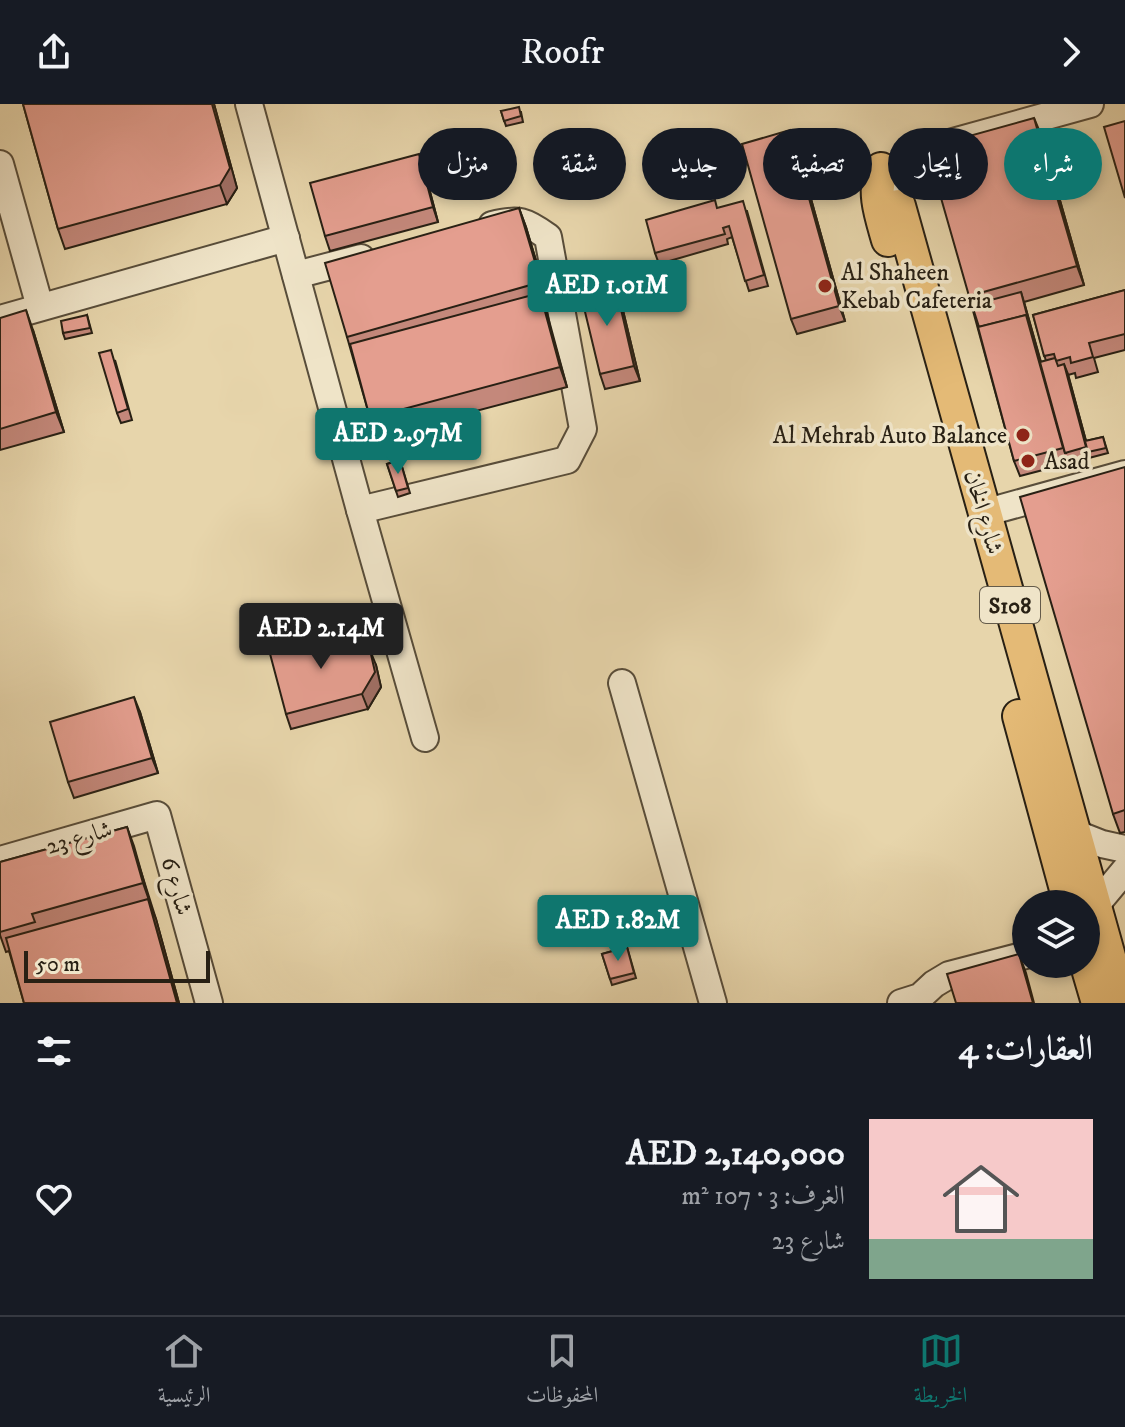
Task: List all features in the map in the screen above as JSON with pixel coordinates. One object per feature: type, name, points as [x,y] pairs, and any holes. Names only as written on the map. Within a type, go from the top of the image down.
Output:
[{"type":"main road","name":"شارع الخان","points":[[881,169],[877,181],[878,205],[1079,890]]},
{"type":"main road","name":"شارع الخان","points":[[899,206],[1074,833],[1081,890]]},
{"type":"main road","name":"شارع الخان","points":[[1100,948],[1122,1003]]},
{"type":"main road","points":[[1091,978],[1098,1003]]},
{"type":"street","points":[[249,104],[425,738]]},
{"type":"street","points":[[881,169],[896,150],[907,144],[1042,104]]},
{"type":"street","points":[[899,206],[897,195],[902,174],[915,156],[924,150],[1090,104]]},
{"type":"street","points":[[0,164],[40,307]]},
{"type":"street","points":[[360,510],[567,460],[583,429],[548,237],[528,222],[504,222],[474,229]]},
{"type":"street","points":[[0,319],[286,238]]},
{"type":"street","points":[[296,275],[385,252]]},
{"type":"street","points":[[984,513],[1125,474]]},
{"type":"street","points":[[622,683],[713,1003]]},
{"type":"street","name":"شارع 23","points":[[0,860],[157,815]]},
{"type":"street","name":"شارع 6","points":[[157,815],[209,1003]]},
{"type":"street","points":[[1074,833],[1125,849]]},
{"type":"street","points":[[1100,891],[1125,870]]},
{"type":"street","points":[[901,1003],[920,997],[949,975],[1012,959]]},
{"type":"building","points":[[23,104],[212,104],[230,168],[220,185],[58,229]]},
{"type":"building","points":[[519,107],[521,116],[504,121],[501,111]]},
{"type":"building","points":[[1034,118],[1037,128],[1004,128],[1004,200],[1058,200],[1077,266],[969,296],[942,200],[988,200],[988,131]]},
{"type":"building","points":[[1125,121],[1125,198],[1104,127]]},
{"type":"building","points":[[763,138],[763,200],[809,200],[839,306],[791,319],[747,162],[747,143]]},
{"type":"building","points":[[418,154],[418,200],[431,200],[433,207],[325,236],[310,183]]},
{"type":"building","points":[[715,200],[717,208],[743,201],[764,275],[745,281],[729,226],[723,228],[725,234],[655,253],[646,220]]},
{"type":"building","points":[[519,208],[541,282],[347,337],[325,263]]},
{"type":"building","points":[[615,283],[634,366],[600,374],[580,291]]},
{"type":"building","points":[[1125,290],[1125,334],[1089,343],[1093,357],[1071,363],[1070,357],[1056,361],[1054,354],[1044,356],[1033,315]]},
{"type":"building","points":[[1021,292],[1028,319],[1026,315],[979,327],[972,305]]},
{"type":"building","points":[[540,293],[560,367],[370,418],[350,344]]},
{"type":"building","points":[[26,310],[56,412],[0,429],[0,318]]},
{"type":"building","points":[[87,315],[90,328],[63,333],[61,321]]},
{"type":"building","points":[[1026,315],[1063,448],[1014,461],[978,327]]},
{"type":"building","points":[[111,350],[128,409],[117,413],[99,353]]},
{"type":"building","points":[[1055,358],[1058,366],[1064,364],[1086,447],[1065,453],[1040,362]]},
{"type":"building","points":[[1103,437],[1106,448],[1088,452],[1085,441]]},
{"type":"building","points":[[400,460],[408,488],[396,491],[387,464]]},
{"type":"building","points":[[1125,467],[1125,810],[1113,814],[1020,497]]},
{"type":"building","points":[[340,631],[370,650],[375,672],[362,694],[286,714],[269,650]]},
{"type":"building","points":[[134,697],[152,758],[68,782],[50,722]]},
{"type":"building","points":[[127,827],[143,883],[32,914],[35,922],[0,932],[0,862]]},
{"type":"building","points":[[148,899],[177,1003],[24,1003],[6,938]]},
{"type":"building","points":[[627,947],[634,973],[610,979],[602,954]]},
{"type":"building","points":[[1012,956],[1012,978],[1026,978],[1033,1003],[956,1003],[947,974]]},
{"type":"place","name":"Al Shaheen Kebab Cafeteria","points":[[825,286]]},
{"type":"place","name":"Al Mehrab Auto Balance","points":[[1023,435]]},
{"type":"place","name":"Asad","points":[[1028,461]]}]
